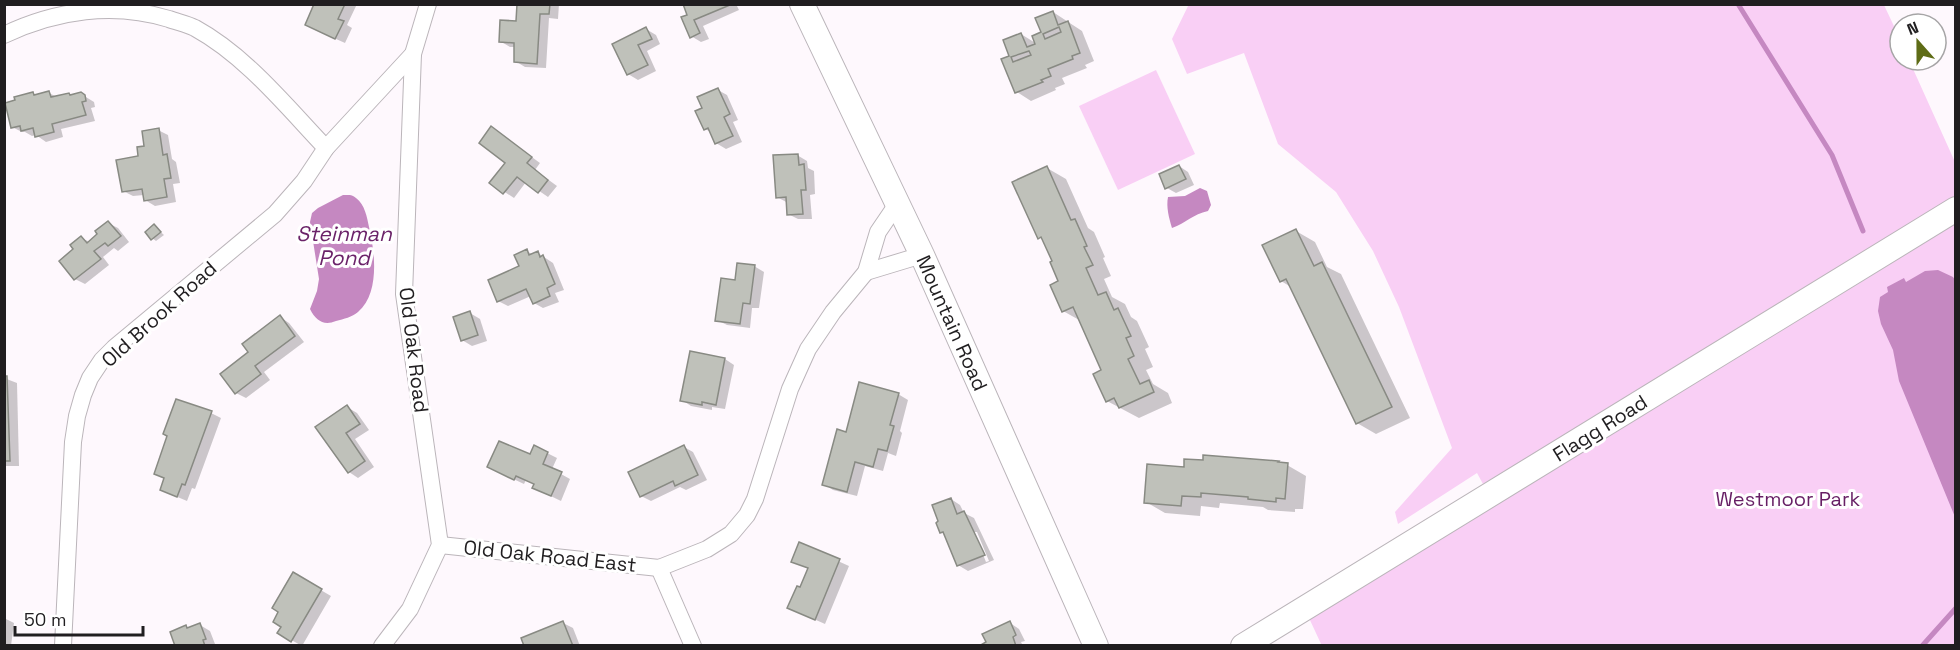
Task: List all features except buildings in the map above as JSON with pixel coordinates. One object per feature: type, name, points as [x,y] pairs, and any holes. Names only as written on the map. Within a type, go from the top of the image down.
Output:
[{"type":"street","name":"Old Oak Road","points":[[428,4],[413,54],[404,294],[440,545]]},
{"type":"street","name":"Mountain Road","points":[[802,4],[922,255],[1095,645]]},
{"type":"street","points":[[4,34],[46,18],[114,9],[153,14],[193,27],[227,50],[254,74],[326,148]]},
{"type":"street","name":"Old Brook Road","points":[[63,645],[73,442],[83,395],[90,378],[102,360],[114,348],[275,214],[304,181],[326,148],[413,54]]},
{"type":"street","points":[[693,645],[659,568],[707,549],[731,534],[747,515],[755,499],[790,389],[808,349],[833,312],[866,272],[878,232],[897,204]]},
{"type":"street","name":"Flagg Road","points":[[1243,645],[1956,210]]},
{"type":"street","points":[[866,272],[922,255]]},
{"type":"street","points":[[382,645],[410,609],[440,545]]},
{"type":"street","name":"Old Oak Road East","points":[[440,545],[659,568]]},
{"type":"green space","points":[[1189,4],[1884,5],[1888,14],[1888,72],[1914,72],[1955,162],[1955,198],[1777,309],[1483,484],[1477,473],[1398,524],[1395,512],[1452,448],[1399,307],[1373,251],[1336,192],[1278,144],[1244,53],[1187,74],[1172,39]]},
{"type":"green space","points":[[1156,70],[1195,154],[1118,190],[1079,106]]},
{"type":"green space","name":"Westmoor Park","points":[[1955,223],[1955,645],[1322,646],[1309,618]]},
{"type":"water","points":[[1200,188],[1207,191],[1211,205],[1208,211],[1172,228],[1168,197],[1185,196]]},
{"type":"water","name":"Steinman Pond","points":[[343,195],[354,197],[362,204],[365,211],[373,248],[373,283],[365,304],[358,312],[345,319],[324,323],[315,317],[310,309],[319,279],[310,222],[312,213],[318,208]]},
{"type":"water","points":[[1938,270],[1955,280],[1955,517],[1899,381],[1893,350],[1881,324],[1878,311],[1880,297],[1888,292],[1887,287],[1904,278],[1906,282],[1925,271]]},
{"type":"waterway","points":[[1738,4],[1832,155],[1863,231]]},
{"type":"waterway","points":[[1922,646],[1956,608]]}]
